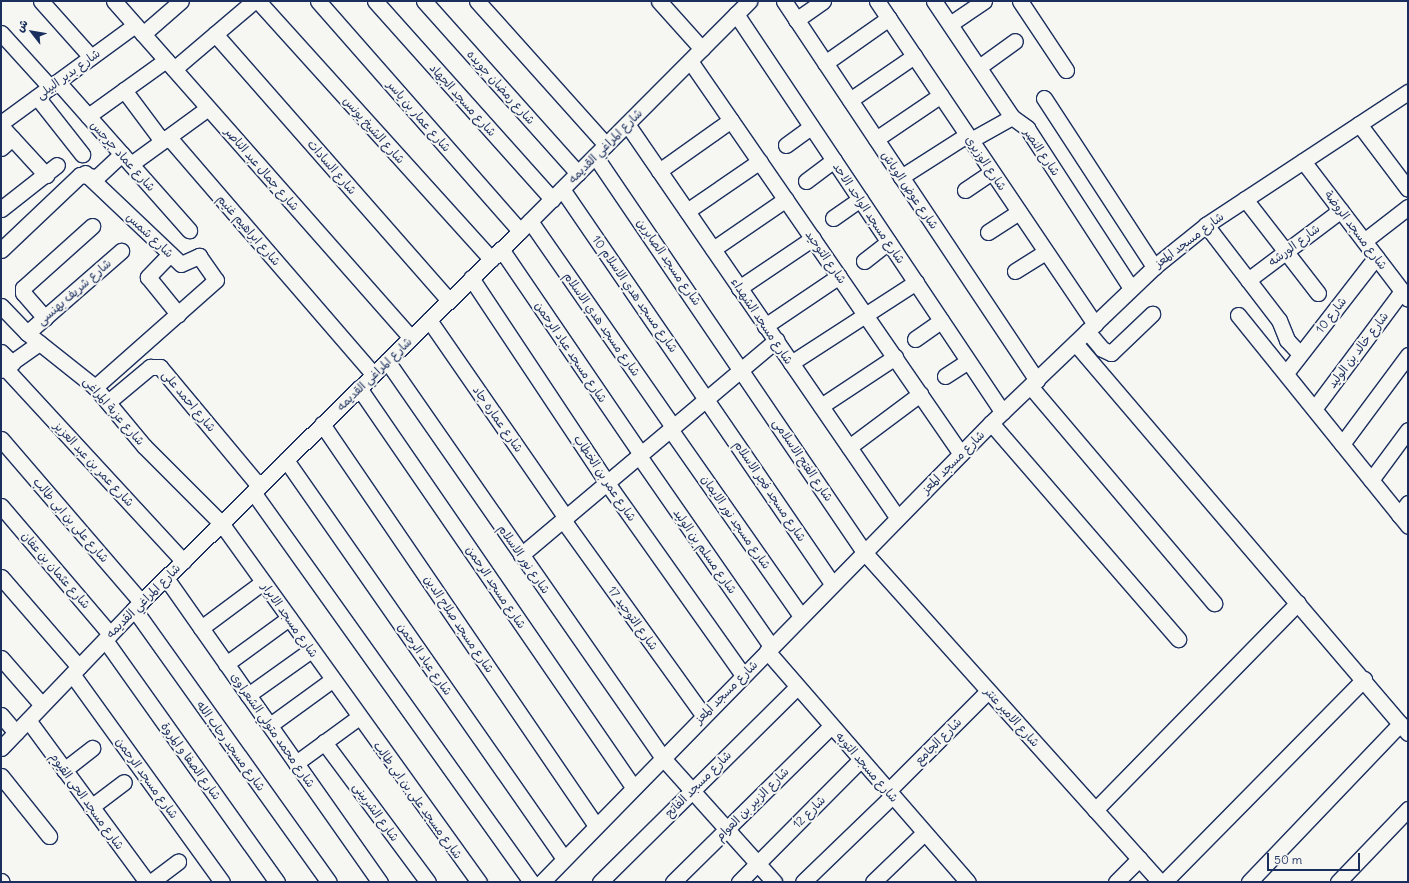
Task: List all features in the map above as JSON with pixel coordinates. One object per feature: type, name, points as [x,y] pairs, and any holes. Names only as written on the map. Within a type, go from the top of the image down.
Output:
[{"type":"street","points":[[41,1],[91,57]]},
{"type":"street","name":"شارع جمال عبد الناصر","points":[[114,1],[411,338]]},
{"type":"street","name":"شارع بدير البيلى","points":[[1,124],[91,57],[139,30],[182,1]]},
{"type":"street","points":[[88,116],[124,90],[170,65],[215,34],[254,1]]},
{"type":"street","name":"شارع الشيخ يونس","points":[[258,1],[496,254]]},
{"type":"street","name":"شارع عمار بن ياسر","points":[[318,1],[525,226]]},
{"type":"street","name":"شارع مسجد الجهاد","points":[[375,1],[557,194]]},
{"type":"street","name":"شارع رمضان جويده","points":[[424,1],[578,173]]},
{"type":"street","points":[[477,1],[606,145]]},
{"type":"street","points":[[659,1],[702,49]]},
{"type":"street","name":"شارع المراغي القديمه","points":[[1,748],[138,605],[525,226],[749,1]]},
{"type":"street","name":"شارع عوض الوياش","points":[[784,1],[901,177],[1033,383],[1214,603]]},
{"type":"street","points":[[796,20],[823,1]]},
{"type":"street","name":"شارع الوزيرى","points":[[878,1],[1046,252],[1102,349],[1111,353],[1152,314]]},
{"type":"street","name":"شارع النصر","points":[[934,1],[1012,117],[1027,128],[1131,288]]},
{"type":"street","points":[[950,24],[984,1]]},
{"type":"street","points":[[1020,1],[1066,70]]},
{"type":"street","name":"شارع مسجد الواحد الاحد","points":[[736,14],[1002,412]]},
{"type":"street","points":[[825,63],[889,18]]},
{"type":"street","name":"شارع عماد جرجس","points":[[1,33],[88,116],[189,230]]},
{"type":"street","name":"شارع السادات","points":[[215,34],[449,300]]},
{"type":"street","points":[[979,67],[1015,41]]},
{"type":"street","points":[[850,100],[914,56]]},
{"type":"street","name":"شارع التوحيد","points":[[690,61],[961,454]]},
{"type":"street","name":"شارع ابراهيم غنيم","points":[[124,90],[159,137],[172,141],[373,374]]},
{"type":"street","name":"شارع مسجد المعز","points":[[542,882],[703,715],[991,423],[1154,267],[1206,226],[1245,199],[1408,92]]},
{"type":"street","points":[[876,139],[941,95]]},
{"type":"street","points":[[37,97],[82,154]]},
{"type":"street","points":[[1044,98],[1154,267]]},
{"type":"street","points":[[2,248],[85,173],[97,177],[165,139],[208,108]]},
{"type":"street","points":[[901,177],[969,138],[1012,117]]},
{"type":"street","points":[[659,171],[732,120]]},
{"type":"street","points":[[1,124],[7,143],[52,170],[2,206]]},
{"type":"street","name":"شارع مسجد الشهداء","points":[[627,124],[898,518]]},
{"type":"street","points":[[1359,124],[1408,189]]},
{"type":"street","points":[[786,144],[811,127]]},
{"type":"street","name":"شارع مسجد الصابرين","points":[[595,156],[742,369]]},
{"type":"street","points":[[806,180],[834,160]]},
{"type":"street","name":"شارع مسجد الروضة","points":[[1303,160],[1405,295]]},
{"type":"street","points":[[687,211],[760,161]]},
{"type":"street","points":[[965,190],[992,172]]},
{"type":"street","name":"شارع شمس","points":[[85,173],[182,265],[199,256],[215,276],[214,283],[178,314]]},
{"type":"street","name":"شارع مسجد هدي الاسلام 10","points":[[557,194],[707,398]]},
{"type":"street","points":[[713,249],[786,199]]},
{"type":"street","points":[[834,218],[860,199]]},
{"type":"street","points":[[1245,199],[1318,293]]},
{"type":"street","points":[[1364,241],[1408,207]]},
{"type":"street","name":"شارع الورشه","points":[[1248,280],[1341,210]]},
{"type":"street","points":[[988,232],[1020,212]]},
{"type":"street","points":[[45,318],[23,293],[23,288],[92,226]]},
{"type":"street","name":"شارع مسجد هدي الاسلام","points":[[525,226],[672,428]]},
{"type":"street","points":[[1206,226],[1248,280],[1300,354]]},
{"type":"street","points":[[740,288],[812,238]]},
{"type":"street","points":[[864,261],[888,242]]},
{"type":"street","name":"شارع شريف بهنسى","points":[[27,333],[122,251]]},
{"type":"street","points":[[1015,271],[1046,252]]},
{"type":"street","points":[[95,387],[178,314],[148,277],[170,254]]},
{"type":"street","name":"شارع مسجد عباد الرحمن","points":[[496,254],[640,455]]},
{"type":"street","name":"شارع 10","points":[[1286,373],[1376,257]]},
{"type":"street","points":[[765,326],[839,276]]},
{"type":"street","name":"شارع عمر بن الخطاب","points":[[471,278],[607,483],[743,675]]},
{"type":"street","points":[[791,363],[916,282]]},
{"type":"street","name":"شارع خالد بن الوليد","points":[[1314,408],[1405,295]]},
{"type":"street","name":"شارع عزبة المراغى","points":[[1,306],[27,333],[95,387],[144,446],[221,523]]},
{"type":"street","points":[[1238,315],[1371,480],[1405,514]]},
{"type":"street","name":"شارع عماره جاد","points":[[429,320],[564,519]]},
{"type":"street","points":[[915,340],[941,321]]},
{"type":"street","points":[[521,555],[776,340]]},
{"type":"street","points":[[6,367],[39,343]]},
{"type":"street","points":[[1075,343],[1364,679],[1404,728],[1249,882]]},
{"type":"street","name":"شارع عمر بن عبد العزيز","points":[[1,352],[6,367],[183,561]]},
{"type":"street","points":[[1342,444],[1408,355]]},
{"type":"street","points":[[821,406],[894,357]]},
{"type":"street","name":"شارع نور الاسلام","points":[[387,361],[662,757],[774,882]]},
{"type":"street","points":[[945,376],[968,361]]},
{"type":"street","name":"شارع احمد على","points":[[108,402],[150,367],[160,367],[256,489]]},
{"type":"street","name":"شارع الفتح الاسلامى","points":[[742,369],[864,552]]},
{"type":"street","name":"شارع مسجد الرحمن","points":[[360,388],[633,787]]},
{"type":"street","points":[[849,447],[920,394]]},
{"type":"street","name":"شارع مسجد فجر الاسلام","points":[[707,398],[832,584]]},
{"type":"street","points":[[991,423],[1178,639]]},
{"type":"street","name":"شارع مسجد صلاح الدين","points":[[322,424],[596,825]]},
{"type":"street","name":"شارع مسجد نور الايمان","points":[[672,428],[801,616]]},
{"type":"street","points":[[1371,480],[1408,430]]},
{"type":"street","name":"شارع على بن ابى طالب","points":[[1,439],[138,605]]},
{"type":"street","name":"شارع مسلم بن الوليد","points":[[640,455],[769,649]]},
{"type":"street","name":"شارع عباد الرحمن","points":[[286,460],[564,859]]},
{"type":"street","points":[[256,489],[531,882]]},
{"type":"street","name":"شارع عثمان بن عفان","points":[[1,506],[108,637]]},
{"type":"street","name":"شارع التوحيد 17","points":[[564,519],[703,715]]},
{"type":"street","name":"شارع مسجد الابرار","points":[[221,523],[359,717]]},
{"type":"street","name":"شارع الامير عنتر","points":[[864,552],[1160,882]]},
{"type":"street","name":"شارع مسجد الرحمن","points":[[1,577],[75,670],[222,882]]},
{"type":"street","name":"شارع محمد متولي الشعراوى","points":[[166,578],[380,882]]},
{"type":"street","points":[[201,628],[263,582]]},
{"type":"street","points":[[1095,810],[1298,603]]},
{"type":"street","name":"شارع مسجد رحاب الله","points":[[138,605],[329,882]]},
{"type":"street","points":[[226,664],[288,618]]},
{"type":"street","name":"شارع الصفا و المروة","points":[[108,637],[277,882]]},
{"type":"street","name":"شارع مسجد التوبه","points":[[769,649],[797,687],[924,833],[961,880]]},
{"type":"street","points":[[248,695],[311,650]]},
{"type":"street","points":[[1,658],[42,706]]},
{"type":"street","points":[[1164,882],[1364,679]]},
{"type":"street","points":[[270,725],[332,680]]},
{"type":"street","name":"شارع مسجد الفاتح","points":[[600,882],[691,790],[797,687]]},
{"type":"street","name":"شارع الجامع","points":[[890,793],[988,691]]},
{"type":"street","points":[[1,715],[16,732]]},
{"type":"street","points":[[296,763],[359,717]]},
{"type":"street","name":"شارع مسجد على بن ابى طالب","points":[[359,717],[479,882]]},
{"type":"street","name":"شارع مسجد الحى القيوم","points":[[28,720],[147,882]]},
{"type":"street","name":"شارع الزبير بن العوام","points":[[673,882],[831,726]]},
{"type":"street","name":"شارع الشربينى","points":[[324,742],[428,882]]},
{"type":"street","points":[[64,770],[92,748]]},
{"type":"street","name":"شارع 12","points":[[739,882],[860,760]]},
{"type":"street","points":[[1,776],[49,836]]},
{"type":"street","points":[[91,807],[124,782]]},
{"type":"street","points":[[803,882],[890,793]]},
{"type":"street","points":[[1338,882],[1408,809]]},
{"type":"street","points":[[873,882],[924,833]]},
{"type":"street","points":[[1116,882],[1139,859]]},
{"type":"street","points":[[151,882],[178,862]]}]
